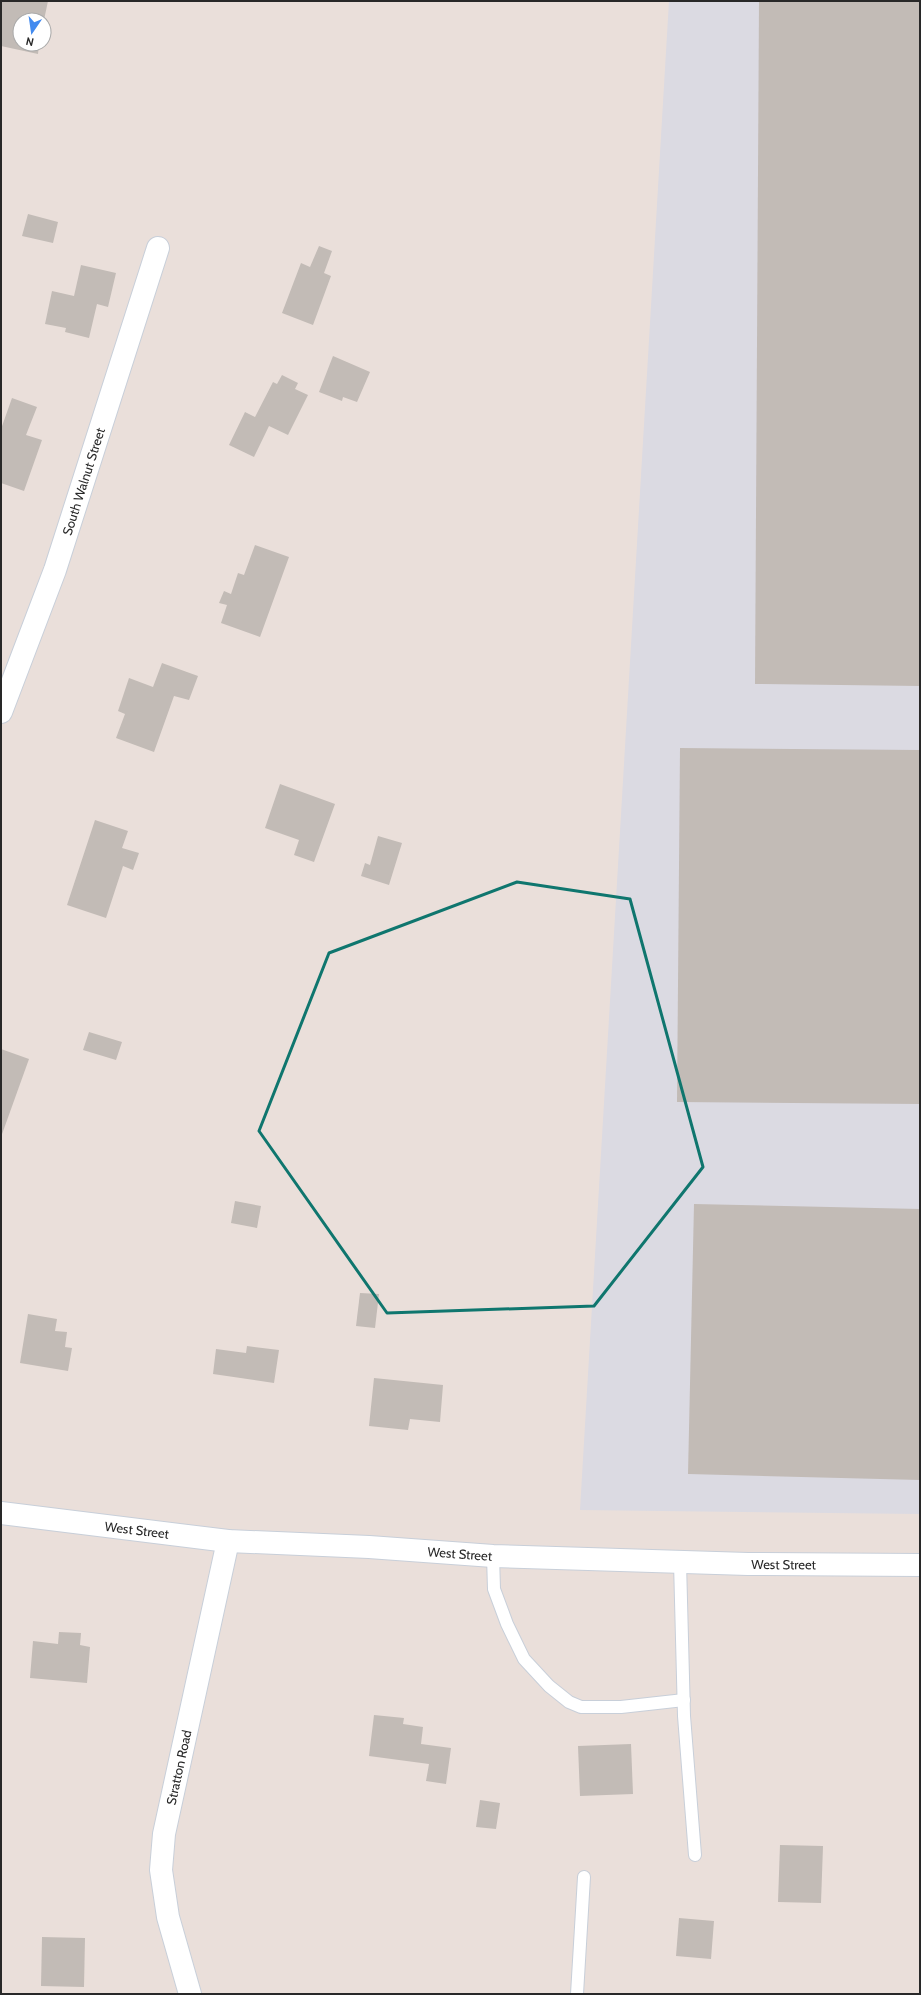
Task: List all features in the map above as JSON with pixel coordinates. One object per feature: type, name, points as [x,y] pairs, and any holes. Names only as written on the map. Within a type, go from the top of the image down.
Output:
[{"type":"street","name":"South Walnut Street","points":[[1,712],[55,570],[158,248]]},
{"type":"street","name":"West Street","points":[[1,1513],[228,1541],[369,1547],[493,1556],[748,1564],[920,1565]]},
{"type":"street","name":"Stratton Road","points":[[190,1994],[168,1917],[161,1870],[164,1834],[228,1541]]},
{"type":"lane","points":[[493,1556],[494,1589],[507,1624],[524,1659],[549,1686],[569,1702],[581,1707],[621,1707],[684,1700]]},
{"type":"lane","points":[[680,1562],[684,1700],[695,1855]]},
{"type":"lane","points":[[577,1994],[584,1877]]},
{"type":"highlighted area","points":[[517,882],[630,899],[703,1167],[594,1306],[387,1313],[259,1131],[329,953]]},
{"type":"shaded area","points":[[669,1],[920,1],[920,1514],[580,1510]]},
{"type":"building","points":[[1,1],[48,1],[46,12],[12,12],[12,48],[1,46]]},
{"type":"building","points":[[759,1],[920,1],[920,686],[755,684]]},
{"type":"building","points":[[28,214],[58,222],[53,243],[22,236]]},
{"type":"building","points":[[319,246],[332,251],[324,273],[331,276],[313,325],[282,313],[301,263],[310,267]]},
{"type":"building","points":[[81,265],[116,273],[108,307],[97,304],[89,338],[65,332],[66,328],[45,324],[52,291],[74,296]]},
{"type":"building","points":[[333,356],[370,372],[357,402],[343,397],[342,401],[319,392]]},
{"type":"building","points":[[282,375],[298,383],[295,389],[308,395],[288,435],[269,426],[254,457],[229,445],[245,412],[255,417],[273,382],[277,384]]},
{"type":"building","points":[[12,398],[37,407],[26,435],[42,440],[24,491],[1,483],[1,429]]},
{"type":"building","points":[[255,545],[289,557],[260,637],[221,623],[227,605],[219,603],[224,591],[231,594],[238,573],[244,575]]},
{"type":"building","points":[[162,663],[198,676],[189,700],[174,696],[154,752],[116,738],[125,714],[118,711],[129,678],[153,687]]},
{"type":"building","points":[[680,748],[920,750],[920,1104],[677,1102]]},
{"type":"building","points":[[280,784],[335,804],[314,862],[294,855],[299,840],[265,828]]},
{"type":"building","points":[[95,820],[128,831],[122,848],[139,853],[133,870],[123,866],[106,918],[67,905]]},
{"type":"building","points":[[378,836],[402,843],[389,885],[361,876],[365,863],[370,865]]},
{"type":"building","points":[[89,1032],[122,1042],[116,1060],[83,1050]]},
{"type":"building","points":[[1,1049],[29,1059],[1,1137]]},
{"type":"building","points":[[235,1201],[261,1206],[257,1228],[231,1223]]},
{"type":"building","points":[[694,1204],[920,1209],[920,1480],[688,1474]]},
{"type":"building","points":[[360,1293],[379,1294],[375,1328],[356,1326]]},
{"type":"building","points":[[28,1314],[57,1319],[55,1331],[67,1332],[65,1347],[72,1348],[68,1371],[20,1363]]},
{"type":"building","points":[[247,1346],[279,1350],[274,1383],[213,1374],[216,1349],[246,1353]]},
{"type":"building","points":[[374,1378],[443,1385],[440,1422],[410,1419],[408,1430],[369,1426]]},
{"type":"building","points":[[59,1632],[81,1633],[80,1645],[90,1647],[87,1683],[30,1678],[33,1641],[58,1644]]},
{"type":"building","points":[[374,1715],[404,1718],[403,1724],[423,1727],[421,1744],[451,1748],[446,1784],[426,1781],[429,1764],[369,1756]]},
{"type":"building","points":[[631,1744],[633,1794],[580,1796],[578,1746]]},
{"type":"building","points":[[480,1800],[500,1803],[496,1829],[476,1827]]},
{"type":"building","points":[[780,1845],[823,1846],[821,1903],[778,1902]]},
{"type":"building","points":[[679,1918],[714,1921],[711,1959],[676,1956]]},
{"type":"building","points":[[42,1937],[85,1938],[84,1987],[41,1986]]}]
